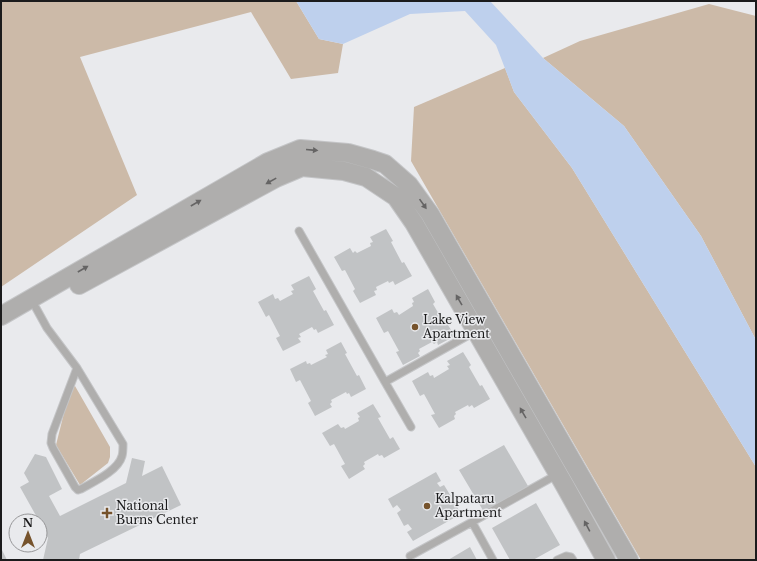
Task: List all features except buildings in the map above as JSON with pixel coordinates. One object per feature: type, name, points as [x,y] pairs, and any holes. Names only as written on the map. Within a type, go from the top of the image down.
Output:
[{"type":"street","points":[[1,316],[268,162],[300,149],[348,153],[385,164],[409,185],[430,214],[629,560]]},
{"type":"street","points":[[366,176],[373,160]]},
{"type":"street","points":[[1,330],[36,308],[276,178],[302,167],[344,171],[366,176],[396,197],[414,223],[606,560]]},
{"type":"street","points":[[476,331],[492,322]]},
{"type":"lane","points":[[299,231],[411,427]]},
{"type":"lane","points":[[36,308],[47,328],[77,368],[123,444],[122,456],[119,463],[113,469],[78,490],[51,443],[52,434],[77,368]]},
{"type":"lane","points":[[385,382],[476,331]]},
{"type":"lane","points":[[410,556],[558,474]]},
{"type":"lane","points":[[472,522],[493,560]]},
{"type":"lane","points":[[557,560],[566,556],[571,557],[573,560]]},
{"type":"shaded area","points":[[1,1],[296,1],[319,39],[343,44],[338,73],[291,79],[251,12],[80,57],[137,195],[1,287]]},
{"type":"shaded area","points":[[709,4],[756,16],[756,340],[701,236],[624,126],[543,58],[580,41]]},
{"type":"shaded area","points":[[505,68],[514,92],[572,168],[756,467],[756,560],[641,560],[411,161],[414,107]]},
{"type":"shaded area","points":[[75,386],[110,447],[110,457],[108,463],[80,485],[56,445],[70,389]]},
{"type":"water","points":[[296,1],[490,1],[543,58],[624,126],[701,236],[756,340],[756,467],[572,168],[514,92],[496,45],[465,11],[410,14],[343,44],[319,39]]},
{"type":"place","name":"Lake View Apartment","points":[[415,327]]},
{"type":"place","name":"Kalpataru Apartment","points":[[427,506]]},
{"type":"place","name":"National Burns Center","points":[[107,513]]}]
